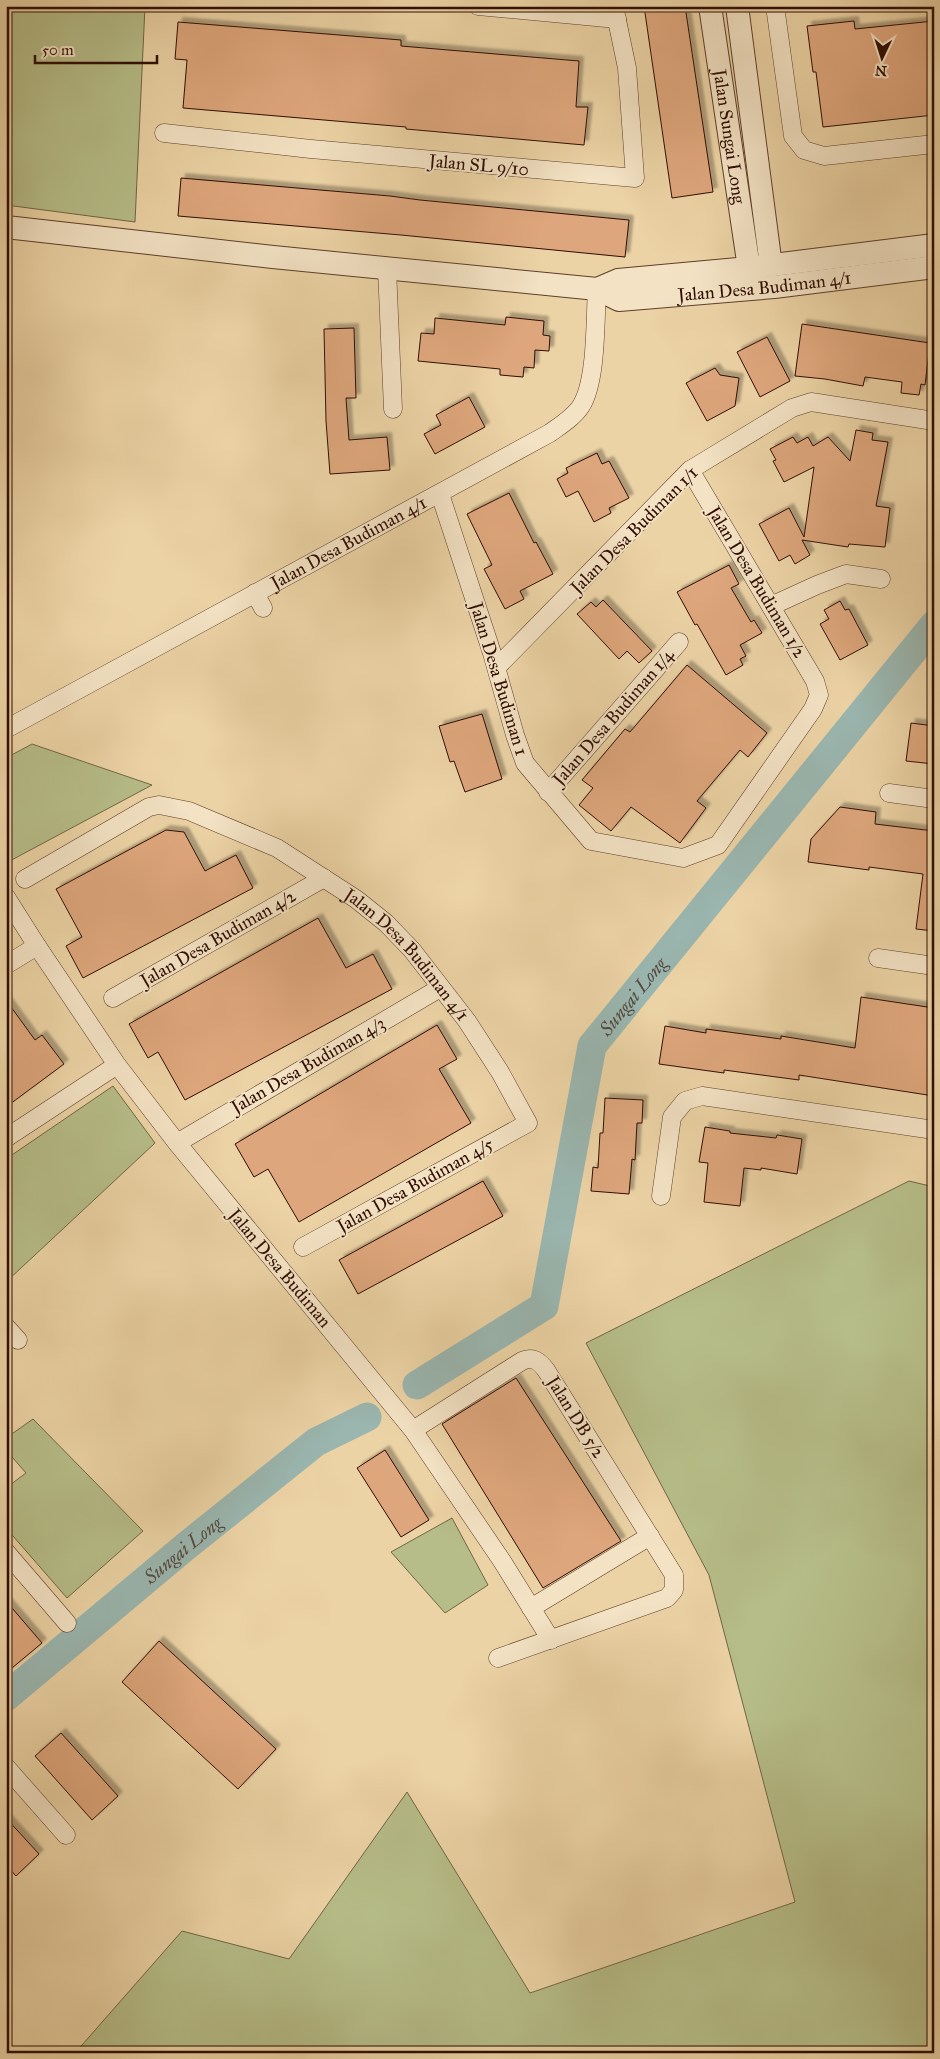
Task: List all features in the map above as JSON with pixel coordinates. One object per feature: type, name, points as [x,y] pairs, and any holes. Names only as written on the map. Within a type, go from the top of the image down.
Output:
[{"type":"street","name":"Jalan SL 9/10","points":[[164,133],[311,150],[635,178],[629,87],[615,12],[478,6]]},
{"type":"street","name":"Jalan Sungai Long","points":[[710,6],[742,216],[757,275]]},
{"type":"street","name":"Jalan Sungai Long","points":[[737,6],[764,221],[757,275]]},
{"type":"street","points":[[775,6],[793,136],[804,150],[824,156],[934,144]]},
{"type":"street","points":[[705,272],[728,259],[732,253],[742,216]]},
{"type":"street","points":[[764,221],[776,246],[784,253],[818,260]]},
{"type":"street","name":"Jalan Desa Budiman 4/1","points":[[6,227],[273,257],[597,288],[619,300],[757,275],[818,260],[934,245]]},
{"type":"street","name":"Jalan Desa Budiman 4/1","points":[[597,288],[618,280],[705,272],[757,275],[785,286],[934,267]]},
{"type":"street","points":[[387,268],[392,409]]},
{"type":"street","name":"Jalan Desa Budiman 4/1","points":[[6,728],[550,434],[571,418],[581,406],[588,392],[592,376],[597,288]]},
{"type":"street","name":"Jalan Desa Budiman 1/1","points":[[497,667],[690,470],[792,408],[811,402],[934,421]]},
{"type":"street","name":"Jalan Desa Budiman 1/2","points":[[683,858],[718,845],[813,709],[818,695],[816,681],[690,470]]},
{"type":"street","name":"Jalan Desa Budiman 1","points":[[440,494],[497,667],[520,752],[531,772],[590,841],[683,858]]},
{"type":"street","points":[[772,606],[846,574],[881,579]]},
{"type":"street","points":[[255,593],[263,608]]},
{"type":"street","name":"Jalan Desa Budiman 1/4","points":[[548,792],[679,642]]},
{"type":"street","points":[[889,793],[934,799]]},
{"type":"street","name":"Jalan Desa Budiman 4/1","points":[[25,879],[144,810],[159,805],[189,811],[277,848],[356,899],[386,923],[412,950],[467,1021],[500,1072],[528,1123]]},
{"type":"street","name":"Jalan Desa Budiman 4/2","points":[[113,998],[324,878]]},
{"type":"street","name":"Jalan Desa Budiman","points":[[6,897],[36,946],[117,1065],[177,1143],[413,1430],[502,1561],[551,1640]]},
{"type":"street","points":[[6,965],[36,946]]},
{"type":"street","points":[[878,958],[934,966]]},
{"type":"street","name":"Jalan Desa Budiman 4/3","points":[[177,1143],[440,988]]},
{"type":"street","points":[[6,1138],[117,1065]]},
{"type":"street","points":[[661,1196],[672,1117],[685,1101],[702,1096],[934,1130]]},
{"type":"street","name":"Jalan Desa Budiman 4/5","points":[[303,1247],[528,1123]]},
{"type":"street","name":"Jalan DB 5/2","points":[[413,1430],[528,1358],[537,1360],[546,1370],[674,1575],[674,1590],[667,1598],[551,1640]]},
{"type":"street","points":[[531,1608],[650,1536]]},
{"type":"street","points":[[6,1552],[67,1623]]},
{"type":"street","points":[[498,1658],[551,1640]]},
{"type":"street","points":[[6,1767],[66,1835]]},
{"type":"green space","points":[[6,6],[145,6],[135,222],[6,205]]},
{"type":"green space","points":[[32,744],[152,785],[6,863],[6,758]]},
{"type":"green space","points":[[113,1086],[155,1143],[6,1282],[6,1159]]},
{"type":"green space","points":[[909,1181],[934,1187],[934,2053],[75,2053],[182,1931],[289,1959],[407,1792],[530,1993],[795,1902],[709,1575],[586,1343]]},
{"type":"green space","points":[[33,1419],[143,1531],[67,1598],[6,1528],[6,1488],[26,1473],[6,1450],[6,1438]]},
{"type":"green space","points":[[452,1518],[488,1585],[445,1613],[391,1552]]},
{"type":"building","points":[[644,6],[685,6],[713,192],[672,198]]},
{"type":"building","points":[[854,21],[855,29],[934,21],[934,115],[823,127],[816,72],[813,72],[807,26]]},
{"type":"building","points":[[178,22],[401,40],[401,46],[579,61],[576,107],[588,107],[584,145],[406,129],[406,127],[183,108],[187,60],[175,59]]},
{"type":"building","points":[[181,178],[390,196],[629,220],[625,257],[178,216]]},
{"type":"building","points":[[506,317],[544,321],[543,335],[550,336],[549,351],[535,350],[534,368],[524,367],[523,377],[500,375],[500,369],[418,361],[421,333],[434,334],[435,318],[505,325]]},
{"type":"building","points":[[802,324],[930,343],[925,385],[921,384],[919,395],[901,393],[902,382],[865,377],[863,386],[795,376]]},
{"type":"building","points":[[354,328],[356,398],[346,398],[349,440],[387,437],[390,470],[330,474],[326,421],[324,329]]},
{"type":"building","points":[[767,337],[790,381],[760,397],[737,352]]},
{"type":"building","points":[[715,368],[720,375],[739,378],[735,406],[707,421],[686,383]]},
{"type":"building","points":[[469,397],[485,427],[435,454],[424,434],[441,425],[436,415]]},
{"type":"building","points":[[856,430],[873,433],[872,440],[888,442],[876,506],[890,508],[885,547],[849,544],[848,547],[802,540],[810,555],[795,564],[790,555],[779,561],[759,524],[789,508],[804,537],[814,467],[784,482],[773,461],[776,460],[770,449],[793,437],[797,443],[808,437],[813,446],[828,437],[850,461]]},
{"type":"building","points":[[597,453],[602,464],[609,461],[629,498],[609,508],[611,513],[594,522],[578,491],[566,497],[557,479],[568,473],[566,468]]},
{"type":"building","points":[[509,493],[534,543],[536,542],[553,574],[520,591],[524,599],[505,609],[484,569],[492,565],[467,514]]},
{"type":"building","points":[[729,565],[739,584],[731,588],[751,622],[754,620],[762,633],[740,645],[746,656],[740,659],[743,665],[726,675],[677,592]]},
{"type":"building","points":[[603,600],[652,651],[639,663],[627,651],[619,659],[577,614],[591,602],[596,607]]},
{"type":"building","points":[[840,601],[845,610],[849,609],[868,645],[840,660],[820,624],[829,619],[824,610]]},
{"type":"building","points":[[687,665],[767,733],[748,757],[740,750],[697,801],[706,808],[680,843],[631,807],[611,831],[579,805],[593,788],[582,780],[625,729],[630,732]]},
{"type":"building","points":[[482,714],[502,779],[465,792],[454,761],[450,762],[439,726]]},
{"type":"building","points":[[911,723],[934,726],[934,764],[906,761]]},
{"type":"building","points":[[840,807],[876,812],[875,824],[934,831],[934,931],[916,929],[923,874],[869,867],[869,870],[808,862],[811,839]]},
{"type":"building","points":[[166,830],[184,832],[205,871],[236,855],[253,888],[83,978],[66,946],[82,937],[56,889]]},
{"type":"building","points":[[318,918],[346,968],[373,954],[392,989],[185,1100],[158,1052],[148,1058],[129,1024]]},
{"type":"building","points":[[861,997],[934,1008],[934,1096],[799,1075],[799,1080],[724,1070],[724,1073],[659,1064],[665,1026],[706,1033],[706,1029],[781,1039],[781,1036],[855,1048]]},
{"type":"building","points":[[6,1000],[35,1040],[42,1035],[64,1064],[6,1107]]},
{"type":"building","points":[[437,1025],[457,1059],[439,1069],[471,1123],[299,1222],[268,1169],[254,1177],[235,1144]]},
{"type":"building","points":[[605,1098],[643,1100],[642,1123],[637,1123],[635,1160],[632,1159],[629,1194],[591,1191],[593,1167],[598,1168]]},
{"type":"building","points":[[705,1127],[730,1131],[730,1133],[776,1138],[777,1135],[802,1139],[797,1174],[761,1168],[761,1170],[744,1168],[740,1206],[704,1202],[708,1163],[699,1162]]},
{"type":"building","points":[[483,1181],[503,1216],[358,1294],[339,1260]]},
{"type":"building","points":[[516,1378],[621,1541],[543,1588],[442,1424]]},
{"type":"building","points":[[385,1450],[429,1520],[401,1537],[357,1468]]},
{"type":"building","points":[[6,1601],[42,1643],[6,1673]]},
{"type":"building","points":[[159,1641],[276,1749],[238,1789],[122,1682]]},
{"type":"building","points":[[61,1733],[118,1796],[92,1820],[35,1756]]},
{"type":"building","points":[[6,1818],[39,1854],[16,1876],[6,1865]]},
{"type":"waterway","name":"Sungai Long","points":[[417,1385],[544,1306],[592,1046],[934,625]]},
{"type":"waterway","name":"Sungai Long","points":[[6,1697],[185,1547],[316,1442],[367,1417]]}]
